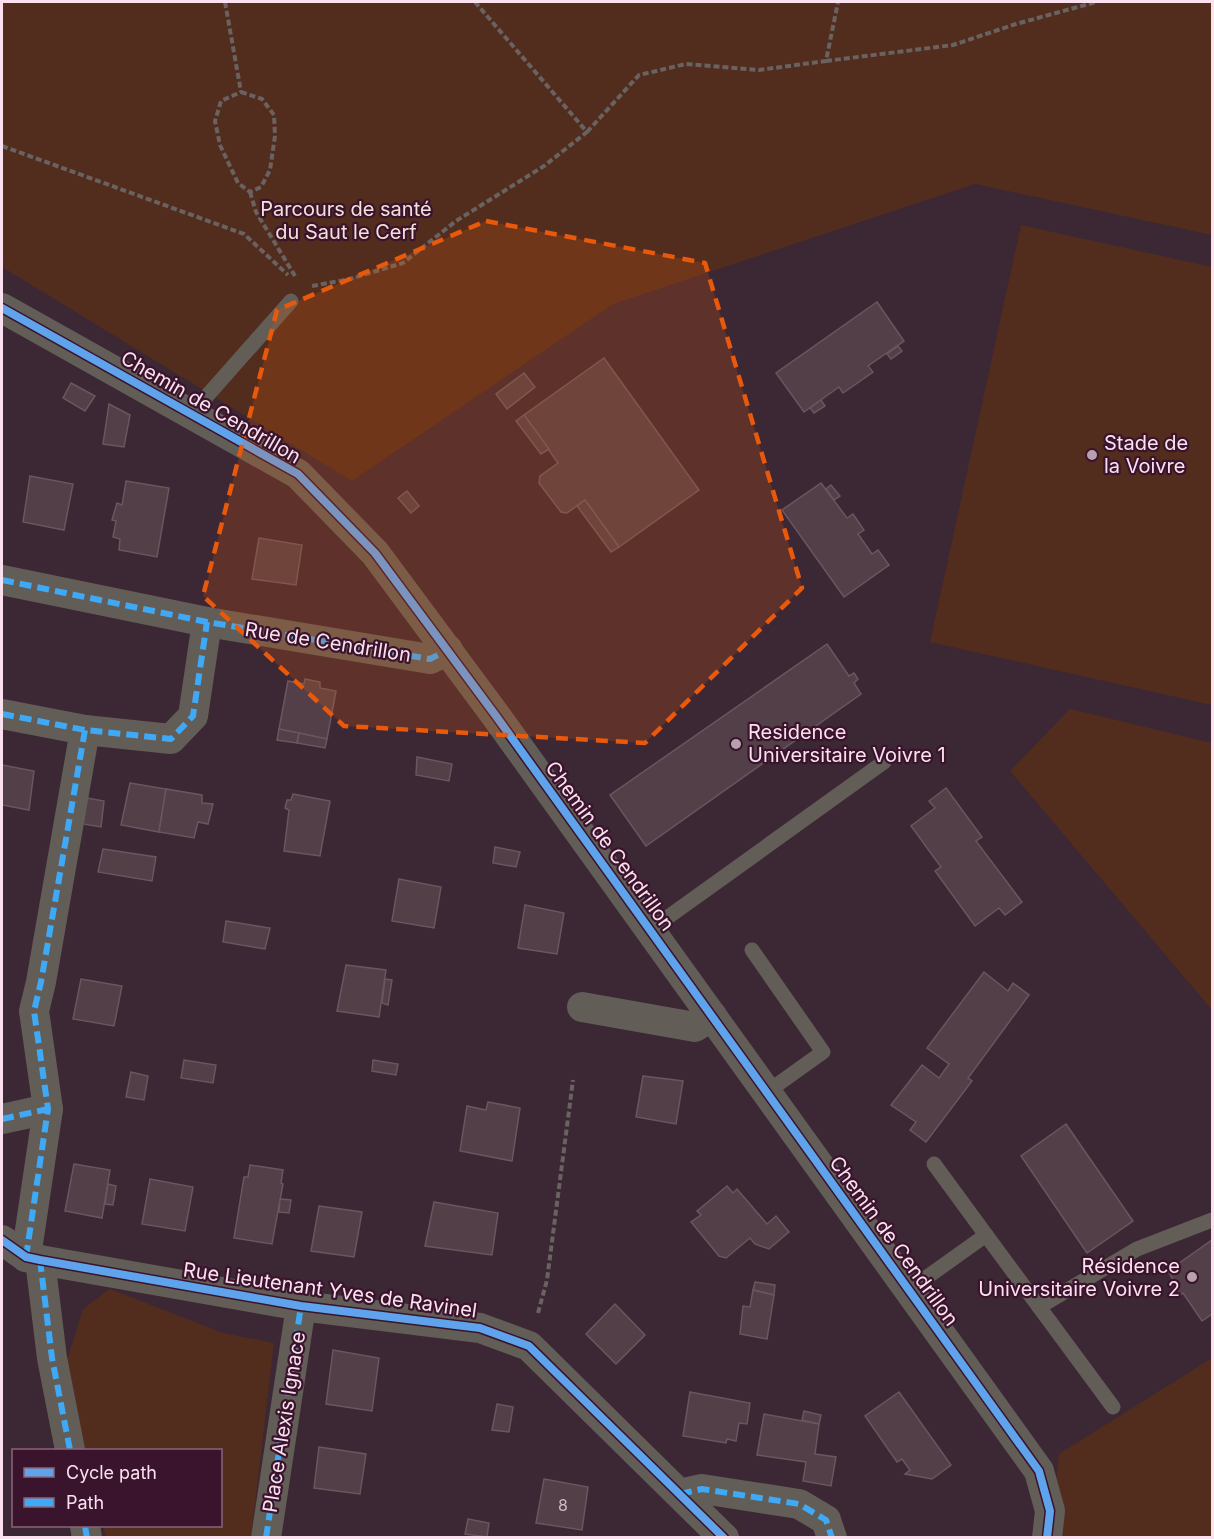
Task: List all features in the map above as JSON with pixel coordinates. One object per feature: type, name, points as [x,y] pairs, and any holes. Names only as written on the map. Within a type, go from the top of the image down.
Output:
[{"type":"street","name":"Chemin de Cendrillon","points":[[2,308],[298,474],[375,553],[448,650],[1039,1471],[1050,1511],[1047,1538]]},
{"type":"street","name":"Rue de Cendrillon","points":[[2,580],[207,622],[430,659],[448,650]]},
{"type":"street","points":[[2,714],[85,730],[171,739],[193,716],[207,622]]},
{"type":"street","points":[[70,1449],[52,1358],[22,1252],[48,1109],[34,1011],[85,730]]},
{"type":"street","points":[[582,1007],[695,1027],[712,1016]]},
{"type":"street","points":[[2,1119],[48,1109]]},
{"type":"street","name":"Rue Lieutenant Yves de Ravinel","points":[[22,1252],[301,1306],[480,1328],[529,1346],[724,1538]]},
{"type":"street","name":"Place Alexis Ignace","points":[[266,1538],[301,1306]]},
{"type":"street","points":[[680,1494],[702,1489],[799,1504],[826,1520],[832,1538]]},
{"type":"lane","points":[[191,414],[291,301]]},
{"type":"lane","points":[[650,930],[884,762]]},
{"type":"lane","points":[[752,950],[824,1052],[767,1092]]},
{"type":"lane","points":[[934,1164],[1113,1407]]},
{"type":"lane","points":[[1039,1307],[1137,1249],[1212,1220]]},
{"type":"lane","points":[[909,1290],[986,1235]]},
{"type":"path","points":[[225,2],[241,92]]},
{"type":"path","points":[[476,2],[587,132]]},
{"type":"path","points":[[826,61],[838,2]]},
{"type":"path","points":[[291,301],[302,287],[350,279],[403,263],[456,221],[544,166],[587,132],[639,75],[686,64],[759,70],[953,45],[1016,24],[1096,2]]},
{"type":"path","points":[[250,192],[261,187],[270,170],[275,136],[274,115],[262,99],[241,92],[221,101],[215,121],[220,145],[238,183],[250,192],[256,212],[302,287]]},
{"type":"path","points":[[2,146],[244,234],[302,287]]},
{"type":"path","points":[[529,1346],[547,1280],[573,1080]]},
{"type":"highlighted area","points":[[486,221],[705,263],[802,588],[645,743],[344,726],[203,596],[277,310]]},
{"type":"green space","name":"Parcours de santé du Saut le Cerf","points":[[2,2],[1212,2],[1212,235],[975,184],[613,304],[352,481],[2,267]]},
{"type":"green space","name":"Stade de la Voivre","points":[[1021,225],[1212,267],[1212,705],[930,642]]},
{"type":"green space","points":[[1070,709],[1212,743],[1212,1010],[1010,771]]},
{"type":"green space","points":[[110,1289],[223,1333],[274,1343],[251,1537],[106,1537],[103,1527],[222,1527],[222,1449],[85,1449],[65,1367],[83,1309]]},
{"type":"green space","points":[[1212,1358],[1212,1537],[1050,1538],[1059,1454]]},
{"type":"building","points":[[877,302],[904,341],[868,366],[873,372],[843,393],[839,387],[804,412],[776,373]]},
{"type":"building","points":[[898,346],[902,351],[891,359],[887,354]]},
{"type":"building","points":[[604,358],[699,490],[619,547],[585,500],[567,513],[561,512],[539,483],[540,476],[558,463],[524,415]]},
{"type":"building","points":[[524,373],[535,387],[507,409],[496,394]]},
{"type":"building","points":[[71,383],[95,396],[85,411],[63,398]]},
{"type":"building","points":[[821,400],[825,406],[814,413],[810,408]]},
{"type":"building","points":[[109,404],[130,415],[124,447],[103,444]]},
{"type":"building","points":[[524,415],[549,449],[541,454],[516,421]]},
{"type":"building","points":[[30,476],[73,484],[64,530],[23,522]]},
{"type":"building","points":[[126,481],[169,488],[157,557],[119,550],[120,539],[113,537],[116,521],[112,520],[117,503],[122,505]]},
{"type":"building","points":[[821,483],[847,518],[853,514],[864,530],[858,534],[872,554],[878,550],[889,565],[844,597],[782,510]]},
{"type":"building","points":[[831,485],[840,496],[834,500],[826,489]]},
{"type":"building","points":[[407,491],[419,506],[411,513],[398,498]]},
{"type":"building","points":[[585,500],[619,547],[611,552],[577,506]]},
{"type":"building","points":[[259,538],[302,545],[296,585],[252,579]]},
{"type":"building","name":"Residence Universitaire Voivre 1","points":[[827,644],[849,676],[854,673],[858,679],[854,683],[861,694],[646,846],[610,795]]},
{"type":"building","points":[[305,679],[320,682],[320,688],[336,691],[327,739],[279,729],[288,681],[304,684]]},
{"type":"building","points":[[279,729],[299,733],[297,743],[277,740]]},
{"type":"building","points":[[299,733],[327,739],[325,748],[297,743]]},
{"type":"building","points":[[417,757],[452,764],[449,781],[416,775]]},
{"type":"building","points":[[2,765],[34,771],[29,810],[2,805]]},
{"type":"building","points":[[130,783],[166,789],[159,832],[121,825]]},
{"type":"building","points":[[946,788],[982,837],[976,841],[1022,902],[1005,915],[999,908],[975,926],[935,871],[941,867],[911,826],[935,808],[929,801]]},
{"type":"building","points":[[166,789],[202,795],[202,803],[213,804],[208,824],[198,822],[194,838],[159,832]]},
{"type":"building","points":[[293,794],[330,801],[320,856],[284,851],[289,810],[285,808],[287,800],[291,800]]},
{"type":"building","points":[[87,798],[104,801],[101,827],[83,824]]},
{"type":"building","points":[[495,847],[520,852],[516,867],[493,863]]},
{"type":"building","points":[[103,849],[156,857],[152,881],[98,872]]},
{"type":"building","points":[[399,879],[441,887],[434,928],[392,921]]},
{"type":"building","points":[[525,905],[564,913],[557,954],[518,948]]},
{"type":"building","points":[[226,921],[270,928],[265,949],[223,942]]},
{"type":"building","points":[[346,965],[386,970],[379,1017],[337,1011]]},
{"type":"building","points":[[984,972],[1008,991],[1013,983],[1029,995],[968,1078],[972,1081],[926,1142],[910,1130],[916,1122],[891,1105],[922,1065],[939,1078],[949,1064],[927,1048]]},
{"type":"building","points":[[81,979],[122,986],[114,1026],[73,1019]]},
{"type":"building","points":[[385,979],[392,980],[388,1005],[382,1003]]},
{"type":"building","points":[[184,1060],[216,1065],[213,1083],[181,1078]]},
{"type":"building","points":[[373,1060],[398,1064],[396,1075],[372,1071]]},
{"type":"building","points":[[131,1072],[148,1076],[144,1100],[126,1097]]},
{"type":"building","points":[[643,1076],[683,1081],[676,1124],[636,1117]]},
{"type":"building","points":[[488,1102],[520,1108],[512,1161],[460,1151],[467,1106],[486,1110]]},
{"type":"building","points":[[1066,1124],[1133,1221],[1087,1253],[1021,1156]]},
{"type":"building","points":[[74,1164],[110,1170],[102,1218],[65,1211]]},
{"type":"building","points":[[250,1165],[283,1170],[281,1183],[283,1184],[272,1244],[234,1238],[244,1177],[248,1177]]},
{"type":"building","points":[[150,1179],[193,1187],[185,1231],[142,1224]]},
{"type":"building","points":[[108,1184],[116,1186],[113,1205],[105,1204]]},
{"type":"building","points":[[727,1186],[733,1193],[737,1189],[767,1224],[776,1216],[789,1232],[769,1249],[755,1244],[750,1238],[726,1258],[719,1256],[691,1222],[701,1215],[697,1211]]},
{"type":"building","points":[[280,1199],[291,1200],[289,1213],[279,1212]]},
{"type":"building","points":[[434,1202],[498,1213],[492,1255],[425,1246]]},
{"type":"building","points":[[319,1206],[362,1212],[354,1257],[311,1251]]},
{"type":"building","name":"Résidence Universitaire Voivre 2","points":[[1212,1240],[1212,1314],[1202,1321],[1183,1293],[1178,1297],[1171,1286],[1175,1283],[1168,1271]]},
{"type":"building","points":[[755,1282],[775,1285],[774,1295],[753,1290]]},
{"type":"building","points":[[753,1290],[774,1295],[767,1339],[740,1334],[743,1306],[750,1307]]},
{"type":"building","points":[[615,1304],[645,1335],[616,1364],[586,1334]]},
{"type":"building","points":[[333,1350],[379,1358],[372,1411],[326,1404]]},
{"type":"building","points":[[690,1392],[750,1403],[747,1424],[739,1423],[736,1441],[727,1439],[726,1443],[683,1436]]},
{"type":"building","points":[[899,1392],[951,1465],[932,1479],[905,1474],[910,1470],[902,1459],[897,1462],[865,1416]]},
{"type":"building","points":[[497,1404],[513,1407],[509,1432],[492,1430]]},
{"type":"building","points":[[804,1411],[821,1415],[819,1424],[802,1420]]},
{"type":"building","points":[[764,1414],[819,1424],[815,1454],[836,1457],[831,1486],[803,1481],[806,1462],[757,1455]]},
{"type":"building","points":[[319,1447],[366,1454],[360,1494],[314,1488]]},
{"type":"building","points":[[544,1479],[588,1487],[582,1530],[536,1523]]},
{"type":"building","points":[[468,1519],[489,1523],[487,1537],[465,1534]]},
{"type":"marked path","points":[[2,580],[207,622],[430,659],[448,650]]},
{"type":"marked path","points":[[2,714],[85,730],[171,739],[193,716],[207,622]]},
{"type":"marked path","points":[[26,1257],[48,1109],[34,1011],[85,730]]},
{"type":"marked path","points":[[2,1119],[48,1109]]},
{"type":"marked path","points":[[40,1260],[52,1358],[70,1449]]},
{"type":"marked path","points":[[266,1538],[301,1306]]},
{"type":"marked path","points":[[680,1494],[702,1489],[799,1504],[826,1520],[832,1538]]},
{"type":"marked path","points":[[85,1527],[87,1538]]},
{"type":"cycle path","points":[[2,308],[298,474],[375,553],[496,716],[1039,1471],[1050,1511],[1047,1538]]},
{"type":"cycle path","points":[[2,1240],[26,1257],[40,1260],[301,1306],[480,1328],[529,1346],[724,1538]]},
{"type":"place","name":"Stade de la Voivre","points":[[1092,455]]},
{"type":"place","name":"Residence Universitaire Voivre 1","points":[[736,744]]},
{"type":"place","name":"Résidence Universitaire Voivre 2","points":[[1192,1277]]}]
